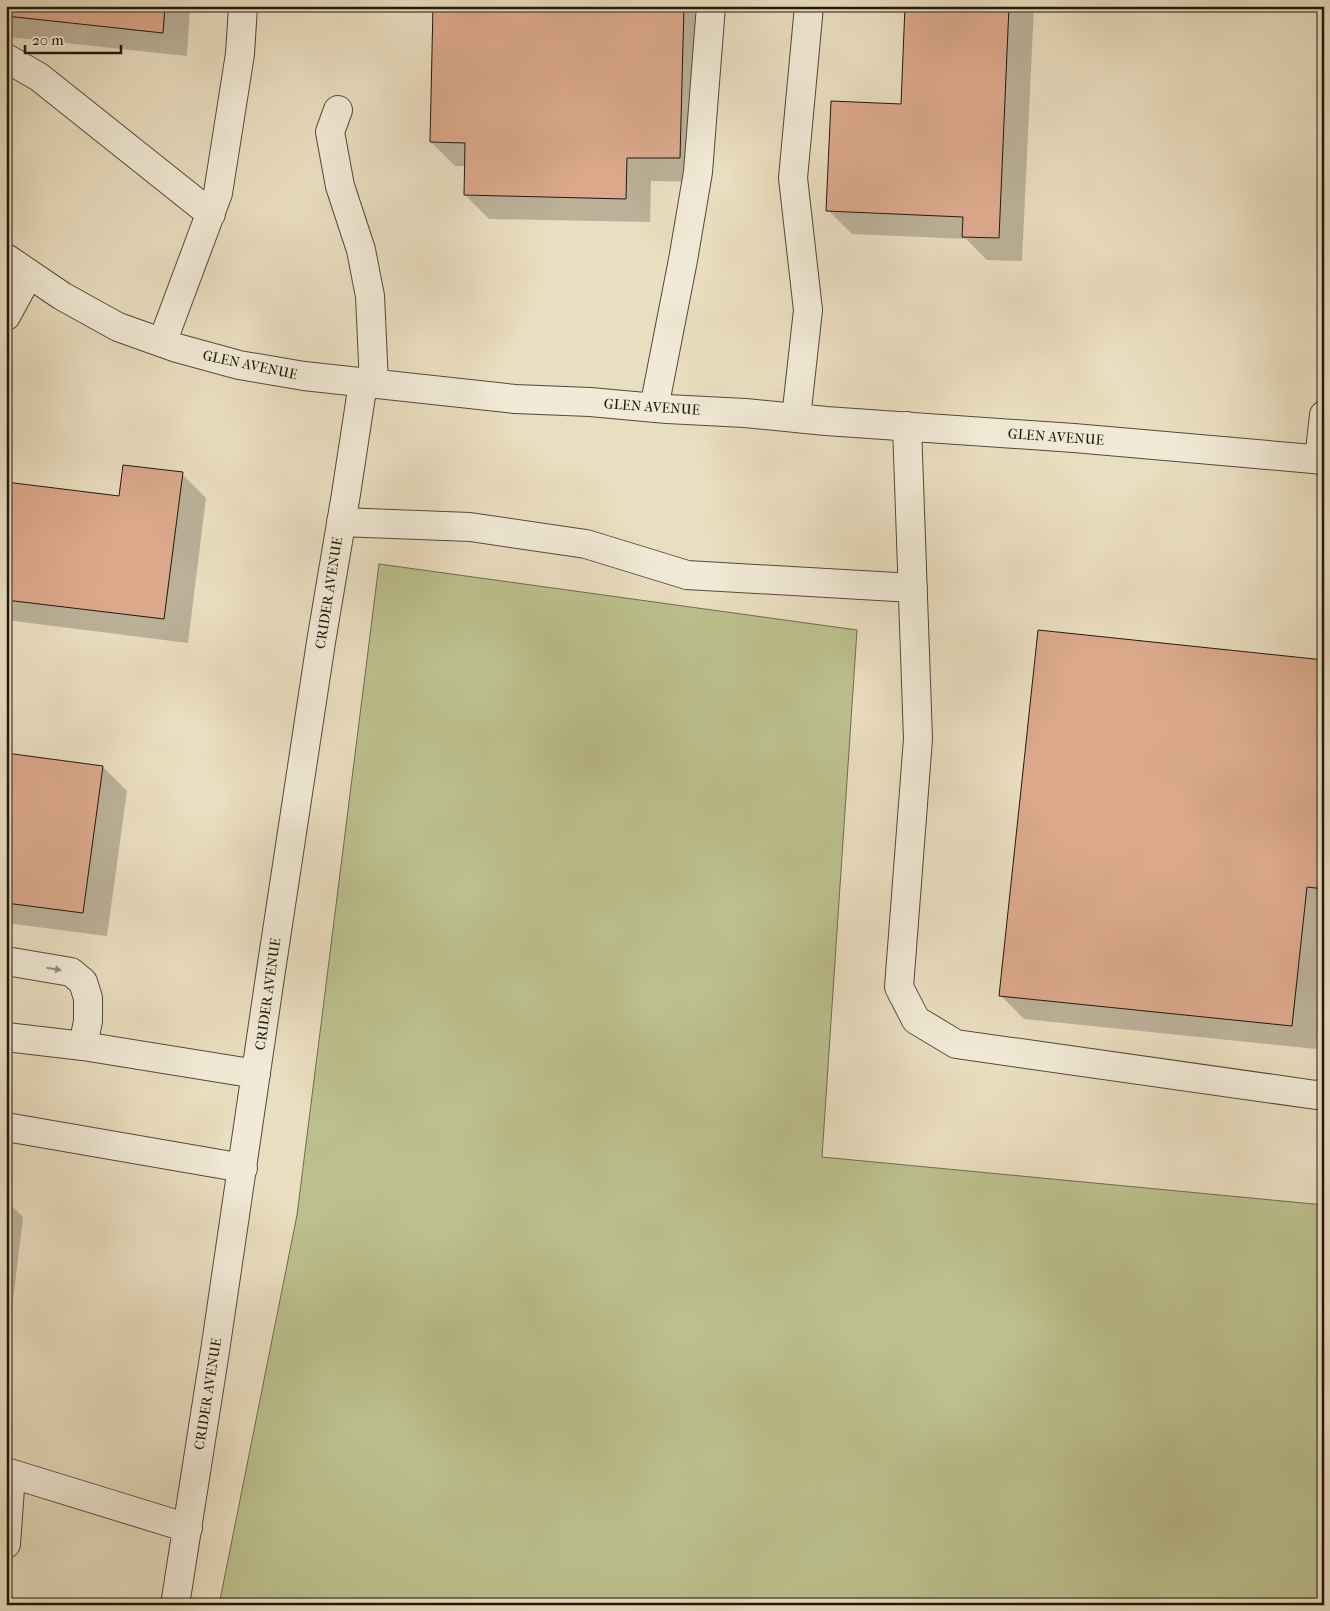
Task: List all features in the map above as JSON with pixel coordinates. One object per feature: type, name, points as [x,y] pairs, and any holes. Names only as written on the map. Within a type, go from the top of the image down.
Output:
[{"type":"street","points":[[162,343],[218,193],[240,54],[243,6]]},
{"type":"street","points":[[654,408],[698,172],[711,6]]},
{"type":"street","points":[[796,418],[808,310],[793,178],[809,6]]},
{"type":"street","points":[[6,58],[39,77],[211,214]]},
{"type":"street","name":"CRIDER AVENUE","points":[[175,1605],[320,651],[341,522],[369,383],[370,296],[361,250],[340,186],[330,132],[338,110]]},
{"type":"street","name":"GLEN AVENUE","points":[[6,258],[62,296],[118,327],[162,343],[239,365],[304,376],[515,399],[590,402],[745,413],[1074,438],[1321,460]]},
{"type":"street","points":[[6,316],[29,274]]},
{"type":"street","points":[[1321,460],[1324,415]]},
{"type":"street","points":[[907,426],[918,739],[899,987],[916,1020],[956,1044],[1316,1095],[1324,1093]]},
{"type":"street","points":[[341,522],[470,527],[586,544],[687,575],[912,588]]},
{"type":"street","points":[[6,961],[71,972],[83,982],[88,998],[88,1021],[83,1046]]},
{"type":"street","points":[[6,1037],[83,1046],[256,1074]]},
{"type":"street","points":[[6,1127],[242,1168]]},
{"type":"street","points":[[6,1544],[8,1473],[188,1528]]},
{"type":"green space","points":[[379,564],[857,630],[822,1157],[1324,1205],[1324,1605],[219,1605],[297,1215]]},
{"type":"building","points":[[6,6],[165,6],[163,33],[6,16]]},
{"type":"building","points":[[433,6],[684,6],[680,158],[627,158],[626,199],[464,195],[465,143],[430,142]]},
{"type":"building","points":[[905,6],[1009,6],[999,238],[962,237],[963,217],[826,211],[831,101],[901,104]]},
{"type":"building","points":[[123,465],[183,472],[164,619],[6,600],[6,482],[119,496]]},
{"type":"building","points":[[1038,630],[1324,660],[1324,795],[1322,812],[1324,812],[1324,889],[1307,887],[1292,1026],[999,996]]},
{"type":"building","points":[[6,753],[103,766],[83,913],[6,903]]}]
